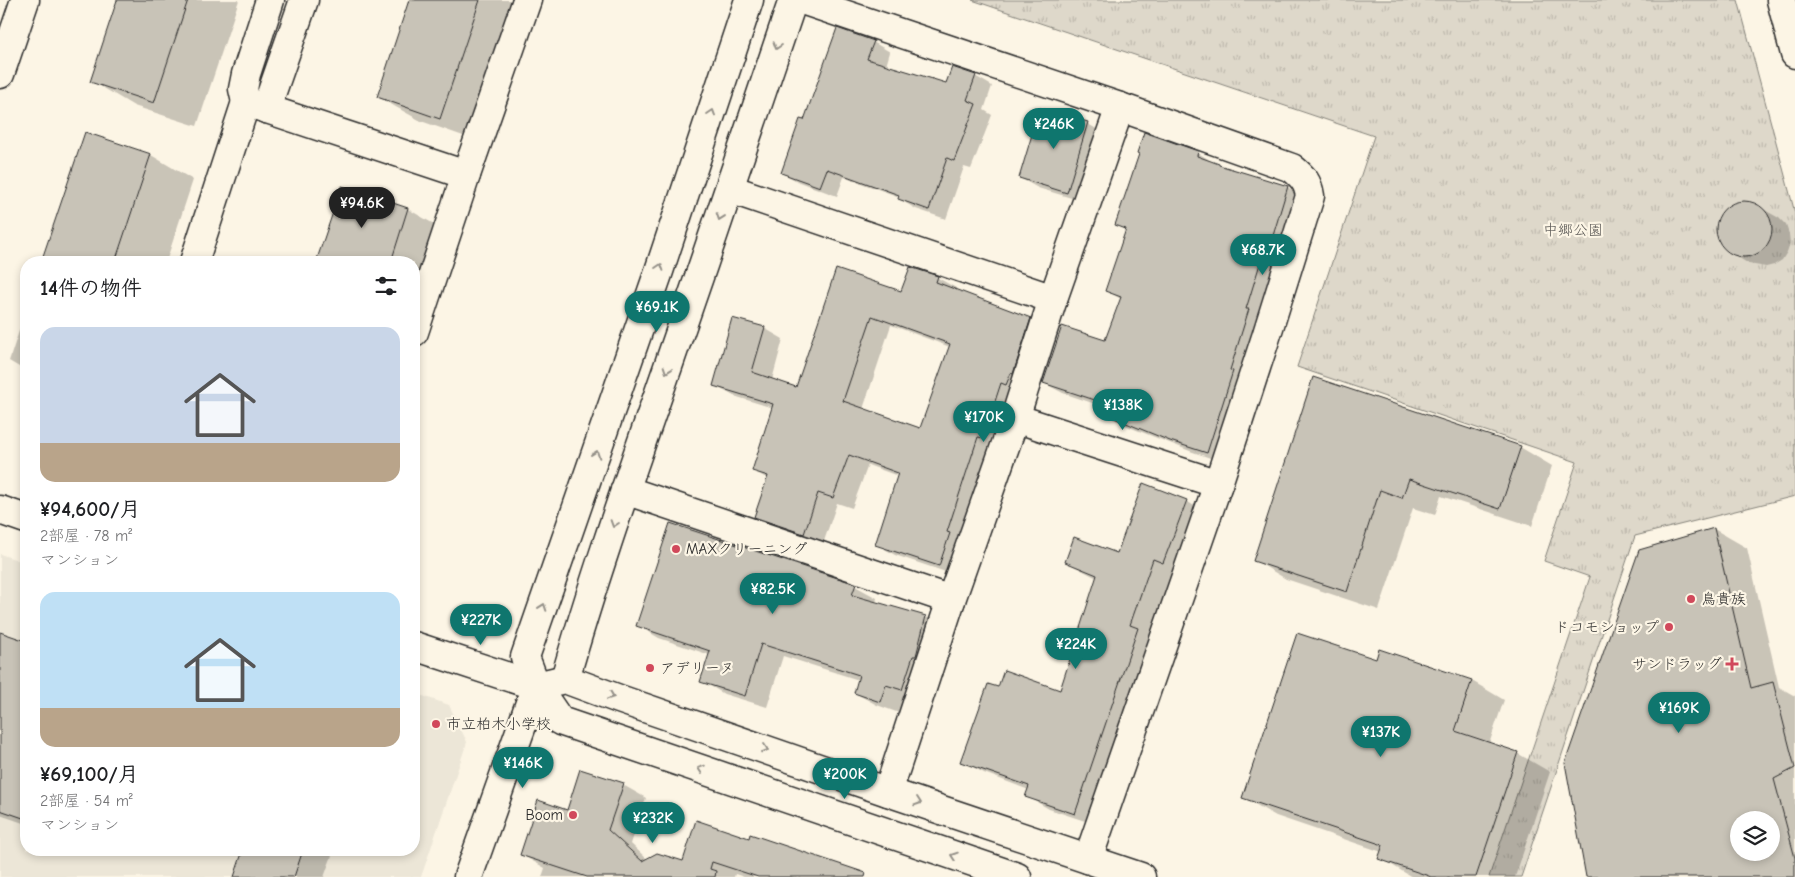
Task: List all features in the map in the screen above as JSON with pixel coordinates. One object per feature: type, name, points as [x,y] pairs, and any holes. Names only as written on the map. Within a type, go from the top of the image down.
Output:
[{"type":"street","points":[[0,74],[25,0]]},
{"type":"street","points":[[270,0],[243,89],[256,105],[466,175]]},
{"type":"street","points":[[196,256],[256,105],[304,0]]},
{"type":"street","points":[[420,314],[527,0]]},
{"type":"street","points":[[749,0],[661,264],[525,657],[536,686],[560,721],[1017,877]]},
{"type":"street","points":[[565,679],[625,490],[730,189],[792,0]]},
{"type":"street","points":[[802,0],[1120,107],[1292,168],[1304,178],[1308,186],[1310,196],[1266,337],[1218,484],[1088,860]]},
{"type":"street","points":[[1781,0],[1795,54]]},
{"type":"street","points":[[888,792],[951,600],[1016,418],[1052,299],[1120,107]]},
{"type":"street","points":[[730,189],[1052,299]]},
{"type":"street","points":[[1016,418],[1218,484]]},
{"type":"street","points":[[625,490],[951,600]]},
{"type":"street","points":[[0,510],[20,517]]},
{"type":"street","points":[[420,648],[536,686],[565,679],[888,792],[1141,877]]},
{"type":"street","points":[[468,877],[536,686]]},
{"type":"shaded area","name":"市立柏木小学校","points":[[0,554],[20,561],[20,856],[420,856],[420,695],[449,705],[467,742],[421,877],[0,877]]},
{"type":"green space","name":"中郷公園","points":[[972,0],[1738,0],[1795,213],[1795,496],[1635,536],[1521,877],[1489,877],[1590,577],[1544,561],[1577,462],[1297,367],[1374,136]]},
{"type":"building","points":[[117,0],[188,0],[154,103],[90,82]]},
{"type":"building","points":[[409,0],[480,0],[440,119],[377,97]]},
{"type":"building","points":[[837,28],[874,41],[867,59],[946,83],[952,67],[976,75],[967,100],[976,104],[954,161],[947,158],[929,210],[898,199],[899,195],[827,169],[820,187],[781,173],[800,119],[804,120]]},
{"type":"building","points":[[1040,108],[1088,122],[1067,193],[1019,178]]},
{"type":"building","points":[[85,132],[151,154],[117,256],[43,256]]},
{"type":"building","points":[[1144,132],[1198,151],[1197,156],[1219,165],[1288,186],[1272,239],[1268,238],[1246,309],[1249,309],[1230,370],[1233,371],[1207,453],[1170,441],[1109,416],[1113,406],[1043,383],[1062,326],[1105,340],[1121,297],[1105,291],[1126,229],[1115,225],[1139,154],[1137,153]]},
{"type":"building","points":[[342,186],[408,208],[393,256],[318,256]]},
{"type":"building","points":[[1738,201],[1750,201],[1760,205],[1768,213],[1772,229],[1768,245],[1760,253],[1750,257],[1738,257],[1728,253],[1720,245],[1716,235],[1716,223],[1720,213],[1728,205]]},
{"type":"building","points":[[910,267],[938,276],[936,282],[1031,318],[1013,374],[1011,373],[1006,385],[1001,383],[983,438],[978,437],[947,532],[950,533],[939,566],[875,545],[898,473],[849,455],[833,498],[818,493],[804,534],[754,517],[768,476],[752,471],[773,404],[713,386],[732,318],[765,327],[752,372],[796,387],[836,269],[901,291]],"holes":[[[872,316],[950,344],[920,428],[843,401]]]},
{"type":"building","points":[[1313,377],[1521,446],[1500,509],[1409,479],[1402,498],[1380,490],[1347,592],[1253,561]]},
{"type":"building","points":[[1143,483],[1187,500],[1163,563],[1153,559],[1130,625],[1138,628],[1075,814],[1025,797],[1029,786],[960,762],[988,684],[998,687],[1004,670],[1060,690],[1097,575],[1065,562],[1074,537],[1117,553]]},
{"type":"building","points":[[670,523],[856,584],[852,595],[926,616],[916,656],[913,656],[902,690],[886,685],[880,702],[854,693],[859,675],[761,644],[745,696],[700,682],[710,651],[636,626]]},
{"type":"building","points":[[1714,528],[1751,688],[1773,682],[1795,768],[1774,779],[1795,858],[1795,877],[1586,877],[1565,763],[1639,550]]},
{"type":"building","points":[[0,632],[20,639],[20,817],[0,810]]},
{"type":"building","points":[[1297,633],[1376,659],[1379,649],[1472,680],[1455,731],[1518,752],[1476,877],[1431,877],[1378,859],[1383,845],[1242,798]]},
{"type":"building","points":[[580,769],[624,783],[608,830],[642,861],[657,853],[683,861],[696,820],[749,838],[750,834],[866,873],[865,877],[758,877],[712,862],[710,869],[716,871],[715,877],[587,877],[520,855],[538,800],[567,810]]},
{"type":"building","points":[[241,856],[301,856],[294,877],[234,877]]},
{"type":"place","name":"MAXクリーニング","points":[[676,549]]},
{"type":"place","name":"鳥貴族","points":[[1691,599]]},
{"type":"place","name":"ドコモショップ","points":[[1669,627]]},
{"type":"place","name":"サンドラッグ","points":[[1732,664]]},
{"type":"place","name":"アデリーヌ","points":[[650,668]]},
{"type":"place","name":"市立柏木小学校","points":[[436,724]]},
{"type":"place","name":"Boom","points":[[573,815]]}]
